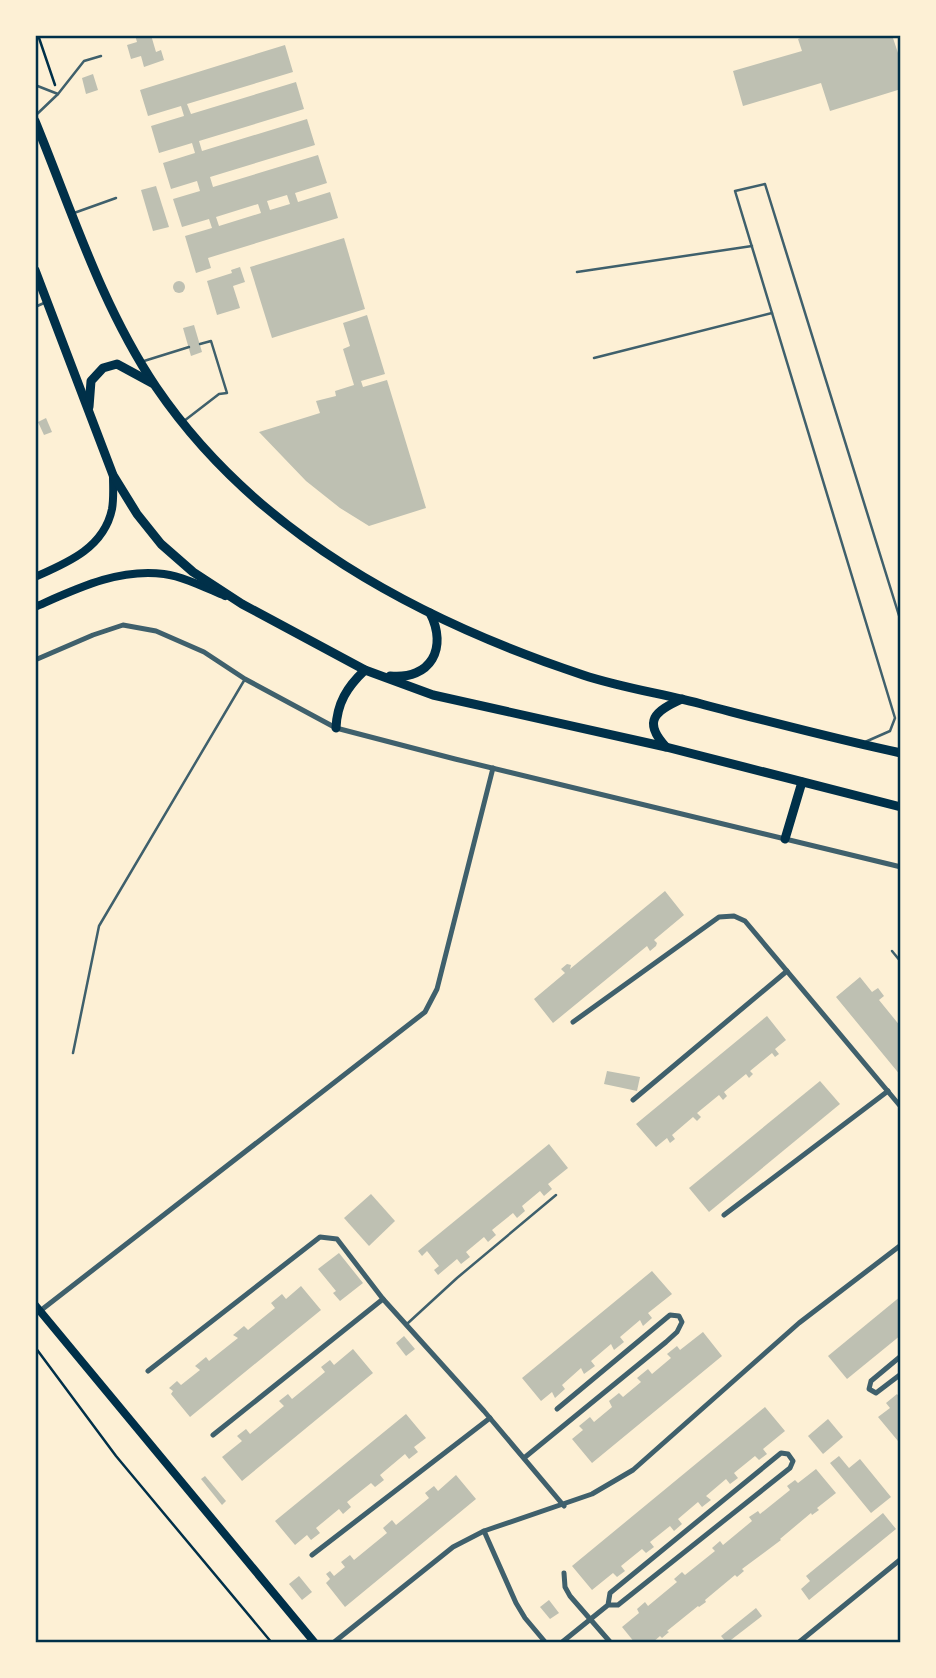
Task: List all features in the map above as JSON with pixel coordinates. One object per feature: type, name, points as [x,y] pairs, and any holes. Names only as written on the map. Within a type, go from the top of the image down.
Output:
[{"type":"main road","points":[[35,118],[108,304],[141,362],[182,422],[223,469],[265,509],[354,573],[487,640],[585,675],[901,753]]},
{"type":"main road","points":[[35,270],[113,475],[137,514],[161,544],[192,572],[242,604],[365,670],[433,695],[666,747],[901,807]]},
{"type":"main road","points":[[88,411],[91,381],[103,368],[117,364],[156,386]]},
{"type":"main road","points":[[35,577],[71,561],[92,547],[112,510],[113,475]]},
{"type":"main road","points":[[35,607],[98,580],[130,574],[164,574],[242,604]]},
{"type":"main road","points":[[378,675],[399,677],[421,669],[432,660],[438,647],[439,633],[430,613]]},
{"type":"main road","points":[[336,727],[337,711],[345,693],[365,670]]},
{"type":"main road","points":[[666,747],[655,735],[653,723],[660,709],[682,699]]},
{"type":"main road","points":[[785,839],[802,782]]},
{"type":"main road","points":[[38,1308],[315,1643]]},
{"type":"street","points":[[35,660],[123,625],[156,631],[204,652],[245,679],[336,727],[901,867]]},
{"type":"street","points":[[38,1308],[425,1012],[437,989],[493,768]]},
{"type":"street","points":[[573,1022],[719,917],[734,916],[745,920],[901,1107]]},
{"type":"street","points":[[632,1100],[787,971]]},
{"type":"street","points":[[724,1214],[888,1091]]},
{"type":"street","points":[[148,1371],[320,1237],[337,1239],[383,1299],[490,1418],[564,1506]]},
{"type":"street","points":[[332,1643],[453,1547],[484,1531],[564,1506],[592,1494],[634,1470],[799,1323],[901,1245]]},
{"type":"street","points":[[214,1436],[383,1299]]},
{"type":"street","points":[[524,1458],[677,1332],[682,1322],[679,1316],[670,1315],[557,1409]]},
{"type":"street","points":[[901,1356],[870,1381],[869,1389],[876,1393],[901,1374]]},
{"type":"street","points":[[312,1555],[490,1418]]},
{"type":"street","points":[[561,1643],[608,1605],[618,1605],[790,1468],[793,1461],[788,1454],[781,1453],[610,1593],[608,1605]]},
{"type":"street","points":[[484,1531],[516,1603],[547,1643]]},
{"type":"street","points":[[798,1643],[901,1559]]},
{"type":"street","points":[[564,1573],[565,1587],[570,1596],[611,1643]]},
{"type":"lane","points":[[35,118],[84,61],[101,56]]},
{"type":"lane","points":[[35,85],[58,94]]},
{"type":"lane","points":[[860,744],[890,731],[895,718],[735,191],[765,184],[901,622]]},
{"type":"lane","points":[[71,214],[116,198]]},
{"type":"lane","points":[[577,272],[752,246]]},
{"type":"lane","points":[[35,307],[47,302]]},
{"type":"lane","points":[[594,358],[772,313]]},
{"type":"lane","points":[[182,422],[219,394],[227,393],[211,341],[200,344]]},
{"type":"lane","points":[[141,362],[189,347]]},
{"type":"lane","points":[[73,1053],[99,926],[245,679]]},
{"type":"lane","points":[[891,951],[901,962]]},
{"type":"lane","points":[[406,1325],[457,1278],[556,1195]]},
{"type":"path","points":[[38,35],[58,94]]},
{"type":"path","points":[[35,1347],[116,1456],[272,1643]]},
{"type":"building","points":[[135,35],[151,35],[156,52],[161,50],[164,60],[144,67],[141,56],[131,59],[127,45],[137,42]]},
{"type":"building","points":[[807,35],[892,35],[901,62],[901,89],[830,111],[821,83],[743,106],[733,71],[802,51],[798,39]]},
{"type":"building","points":[[285,45],[293,72],[187,104],[191,114],[296,82],[304,109],[199,141],[202,151],[307,119],[315,145],[210,177],[213,187],[318,155],[327,183],[295,193],[298,202],[330,192],[338,218],[208,258],[211,268],[196,273],[185,236],[212,228],[209,219],[182,227],[173,199],[200,191],[197,181],[171,189],[163,163],[195,153],[192,143],[159,153],[151,126],[184,116],[181,106],[148,116],[140,90]],"holes":[[[287,195],[290,204],[270,210],[267,201]],[[258,204],[261,213],[219,226],[216,217]]]},
{"type":"building","points":[[93,74],[98,90],[86,94],[82,78]]},
{"type":"building","points":[[156,186],[169,227],[153,231],[141,190]]},
{"type":"building","points":[[344,238],[365,309],[272,338],[250,267]]},
{"type":"building","points":[[240,267],[245,282],[233,286],[240,308],[217,315],[207,281],[232,273],[231,270]]},
{"type":"building","points":[[179,281],[185,287],[179,293],[173,287]]},
{"type":"building","points":[[367,315],[385,374],[361,381],[363,387],[387,380],[426,508],[369,526],[340,508],[306,481],[259,432],[320,413],[316,401],[336,396],[335,391],[354,385],[343,349],[350,346],[343,323]]},
{"type":"building","points":[[194,325],[202,352],[191,356],[183,328]]},
{"type":"building","points":[[46,418],[52,432],[44,435],[38,422]]},
{"type":"building","points":[[665,891],[684,915],[654,940],[656,946],[650,951],[647,946],[553,1023],[534,999],[565,973],[561,969],[567,964],[571,965],[570,969]]},
{"type":"building","points":[[860,977],[872,992],[878,988],[884,996],[879,1000],[901,1027],[901,1076],[836,997]]},
{"type":"building","points":[[767,1016],[786,1040],[775,1049],[779,1054],[775,1057],[772,1053],[750,1071],[753,1074],[749,1078],[746,1074],[724,1092],[727,1096],[723,1100],[719,1095],[697,1113],[701,1117],[697,1121],[693,1117],[672,1135],[675,1139],[670,1143],[667,1138],[656,1147],[636,1124]]},
{"type":"building","points":[[607,1071],[640,1077],[637,1091],[604,1084]]},
{"type":"building","points":[[820,1081],[840,1104],[709,1212],[689,1188]]},
{"type":"building","points":[[549,1144],[568,1168],[548,1184],[552,1189],[544,1196],[540,1191],[522,1206],[525,1211],[517,1218],[513,1213],[492,1230],[496,1235],[488,1242],[484,1237],[466,1252],[470,1257],[461,1264],[457,1259],[438,1275],[434,1270],[439,1266],[427,1251],[422,1256],[418,1251]]},
{"type":"building","points":[[371,1194],[395,1221],[369,1246],[344,1218]]},
{"type":"building","points":[[339,1253],[363,1283],[340,1301],[333,1293],[336,1291],[318,1269]]},
{"type":"building","points":[[652,1271],[672,1294],[648,1313],[652,1318],[643,1326],[640,1320],[620,1337],[624,1342],[614,1350],[611,1344],[591,1361],[595,1366],[584,1374],[581,1368],[562,1385],[565,1389],[555,1398],[552,1392],[541,1401],[522,1378]]},
{"type":"building","points":[[301,1286],[321,1310],[190,1417],[169,1388],[177,1381],[181,1385],[200,1370],[195,1366],[206,1357],[209,1361],[238,1338],[233,1335],[244,1326],[248,1330],[275,1308],[271,1303],[282,1294],[286,1299]]},
{"type":"building","points":[[901,1296],[901,1335],[847,1379],[828,1356]]},
{"type":"building","points":[[703,1332],[722,1356],[592,1463],[572,1439],[583,1430],[579,1426],[590,1417],[594,1422],[612,1407],[609,1401],[619,1393],[623,1397],[641,1382],[637,1378],[648,1369],[652,1374],[671,1358],[667,1354],[677,1346],[680,1350]]},
{"type":"building","points":[[404,1336],[415,1349],[406,1356],[396,1343]]},
{"type":"building","points":[[353,1349],[373,1373],[242,1481],[222,1457],[242,1441],[237,1436],[246,1429],[250,1434],[284,1406],[279,1401],[288,1394],[292,1399],[325,1372],[321,1367],[330,1360],[334,1365]]},
{"type":"building","points":[[897,1394],[901,1399],[901,1439],[898,1441],[878,1417],[890,1408],[886,1403]]},
{"type":"building","points":[[765,1407],[785,1431],[763,1449],[767,1454],[759,1460],[755,1456],[734,1473],[738,1478],[730,1484],[726,1479],[706,1496],[711,1500],[702,1507],[698,1502],[678,1519],[682,1524],[674,1531],[670,1526],[650,1542],[654,1547],[646,1553],[642,1549],[621,1566],[625,1571],[617,1577],[613,1573],[592,1590],[572,1566]]},
{"type":"building","points":[[406,1414],[426,1438],[414,1447],[418,1452],[409,1459],[405,1454],[380,1475],[384,1480],[375,1487],[371,1483],[347,1502],[351,1507],[343,1514],[339,1509],[316,1528],[320,1533],[311,1540],[307,1535],[295,1545],[275,1521]]},
{"type":"building","points":[[828,1419],[843,1437],[823,1454],[808,1436]]},
{"type":"building","points":[[839,1456],[849,1468],[860,1459],[891,1497],[871,1513],[830,1463]]},
{"type":"building","points":[[816,1469],[836,1493],[817,1508],[819,1510],[812,1515],[811,1513],[742,1569],[744,1571],[737,1577],[735,1575],[662,1638],[660,1636],[652,1643],[635,1643],[622,1627],[639,1613],[637,1609],[645,1602],[648,1606],[677,1582],[674,1579],[682,1572],[685,1575],[715,1551],[712,1548],[720,1541],[723,1545],[752,1521],[749,1517],[758,1511],[760,1514],[790,1490],[787,1486],[795,1480],[798,1483]]},
{"type":"building","points":[[456,1475],[476,1499],[345,1607],[326,1583],[330,1579],[326,1574],[330,1571],[334,1576],[345,1567],[341,1562],[350,1555],[354,1560],[387,1533],[383,1528],[392,1520],[396,1525],[429,1498],[425,1493],[434,1486],[438,1491]]},
{"type":"building","points":[[205,1476],[226,1501],[222,1505],[201,1479]]},
{"type":"building","points":[[883,1513],[896,1529],[809,1600],[801,1589],[810,1581],[806,1576]]},
{"type":"building","points":[[299,1576],[312,1592],[302,1600],[289,1584]]},
{"type":"building","points":[[549,1600],[559,1613],[550,1619],[540,1607]]},
{"type":"building","points":[[756,1608],[762,1616],[727,1643],[721,1636]]}]
